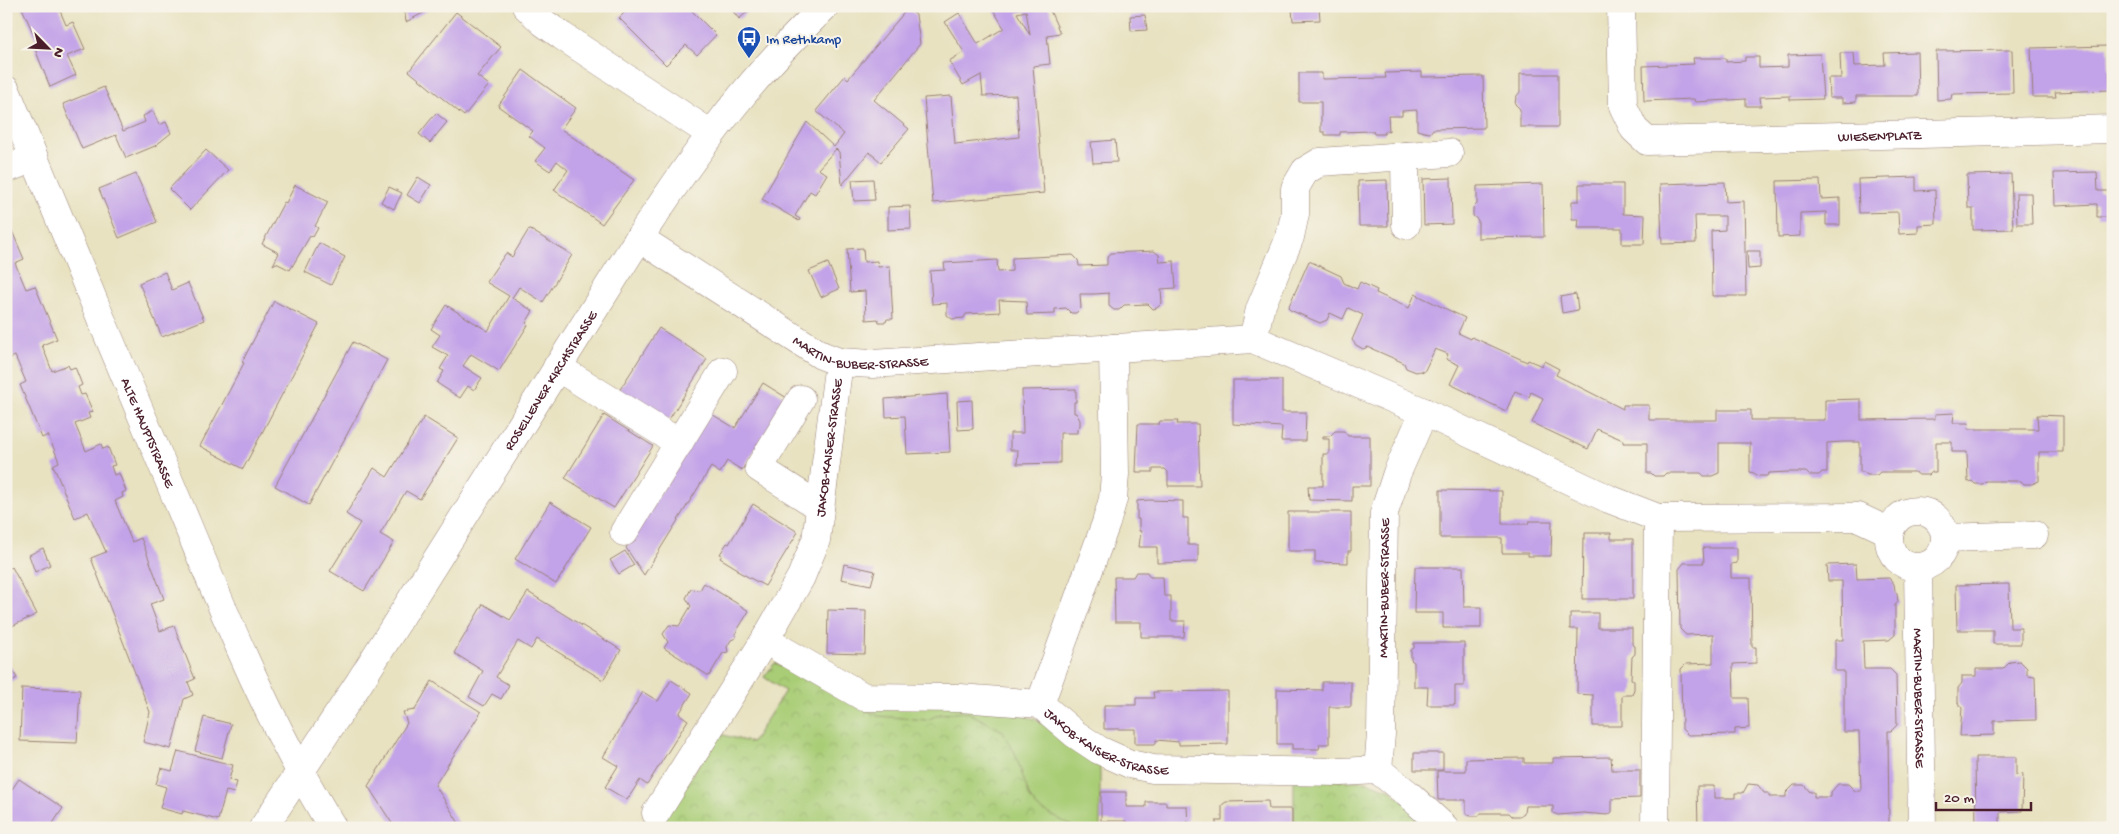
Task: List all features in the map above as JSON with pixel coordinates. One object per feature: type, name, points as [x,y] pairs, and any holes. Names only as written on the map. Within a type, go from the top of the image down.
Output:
[{"type":"street","points":[[526,6],[544,23],[562,36],[711,134]]},
{"type":"street","name":"ROSELLENER KIRCHSTRASSE","points":[[263,828],[358,683],[638,238],[711,134],[764,70],[825,6]]},
{"type":"street","name":"WIESENPLATZ","points":[[1621,6],[1623,106],[1634,129],[1647,141],[2113,129]]},
{"type":"street","name":"ALTE HAUPTSTRASSE","points":[[6,90],[212,584],[262,697],[300,771],[333,828]]},
{"type":"street","points":[[1253,339],[1260,309],[1290,237],[1295,214],[1295,188],[1305,171],[1320,162],[1449,153]]},
{"type":"street","points":[[1405,156],[1406,225]]},
{"type":"street","points":[[6,169],[34,158]]},
{"type":"street","name":"MARTIN-BUBER-STRASSE","points":[[638,238],[806,345],[839,362],[872,364],[1253,339],[1424,412],[1608,498],[1658,518],[1858,517],[1890,532]]},
{"type":"street","points":[[1040,704],[1113,499],[1115,474],[1113,348]]},
{"type":"street","name":"JAKOB-KAISER-STRASSE","points":[[656,813],[765,640],[810,558],[816,540],[839,362]]},
{"type":"street","points":[[557,367],[679,443]]},
{"type":"street","points":[[624,532],[723,371]]},
{"type":"street","points":[[801,399],[759,468],[820,507]]},
{"type":"street","name":"MARTIN-BUBER-STRASSE","points":[[1378,770],[1381,734],[1384,513],[1397,473],[1424,412]]},
{"type":"street","points":[[1921,511],[1930,514],[1938,520],[1946,538],[1944,549],[1938,559],[1929,565],[1918,568],[1905,565],[1895,557],[1890,545],[1890,532],[1894,523],[1910,512],[1921,511]]},
{"type":"street","points":[[1655,828],[1658,518]]},
{"type":"street","points":[[1946,538],[2034,535]]},
{"type":"street","name":"MARTIN-BUBER-STRASSE","points":[[1918,568],[1922,828]]},
{"type":"street","name":"JAKOB-KAISER-STRASSE","points":[[765,640],[864,697],[960,698],[1040,704],[1075,734],[1099,750],[1130,764],[1153,769],[1341,772],[1378,770]]},
{"type":"street","points":[[1378,770],[1445,828]]},
{"type":"green space","points":[[775,663],[794,671],[1018,714],[1038,720],[1100,759],[1100,828],[692,828],[720,734],[752,743],[785,691],[764,677]]},
{"type":"green space","points":[[775,663],[794,671],[878,716],[927,720],[940,714],[967,712],[1003,731],[1015,753],[1030,798],[1038,808],[1076,828],[640,828],[644,820],[661,820],[720,734],[752,743],[785,691],[764,677]]},
{"type":"green space","points":[[1294,780],[1365,781],[1391,790],[1432,828],[1294,828]]},
{"type":"building","points":[[26,6],[58,6],[66,25],[73,22],[85,49],[67,56],[76,75],[50,87],[33,44],[37,42],[22,8]]},
{"type":"building","points":[[404,6],[436,6],[406,22]]},
{"type":"building","points":[[631,6],[687,6],[716,35],[697,55],[686,45],[666,65],[619,18]]},
{"type":"building","points":[[729,6],[754,6],[739,19]]},
{"type":"building","points":[[991,6],[1048,6],[1060,33],[1047,35],[1050,64],[1033,66],[1044,193],[933,203],[924,98],[951,96],[955,144],[1019,137],[1016,95],[983,96],[981,75],[963,85],[949,61],[964,52],[945,22],[959,13],[978,44],[1004,28]],"holes":[[[1026,11],[1030,35],[1017,13]]]},
{"type":"building","points":[[1319,7],[1320,20],[1293,21],[1292,8]]},
{"type":"building","points":[[908,8],[916,15],[920,44],[874,100],[909,129],[881,162],[869,152],[842,185],[839,152],[836,149],[818,169],[827,174],[815,194],[810,191],[795,216],[800,219],[799,221],[762,199],[807,122],[834,147],[844,134],[816,111],[845,76],[848,79]]},
{"type":"building","points":[[456,12],[501,47],[477,76],[489,85],[464,116],[409,71]]},
{"type":"building","points":[[1145,15],[1147,30],[1131,31],[1130,16]]},
{"type":"building","points":[[2108,46],[2110,90],[2055,92],[2056,97],[2033,97],[2031,48]]},
{"type":"building","points":[[2012,50],[2013,93],[1952,94],[1951,99],[1937,100],[1936,51]]},
{"type":"building","points":[[1917,52],[1918,96],[1856,96],[1856,102],[1842,103],[1842,98],[1829,98],[1828,78],[1841,78],[1840,53],[1854,53],[1855,66],[1885,65],[1884,53]]},
{"type":"building","points":[[1820,54],[1823,99],[1790,100],[1790,96],[1760,97],[1761,106],[1746,106],[1746,99],[1695,102],[1694,99],[1644,101],[1643,66],[1694,64],[1693,58],[1726,58],[1726,62],[1745,61],[1745,57],[1759,57],[1759,68],[1788,67],[1788,55]]},
{"type":"building","points":[[523,70],[576,108],[561,129],[634,180],[602,224],[554,190],[568,170],[557,161],[550,171],[535,161],[545,148],[529,136],[533,131],[498,106]]},
{"type":"building","points":[[1422,72],[1422,77],[1483,76],[1484,128],[1433,129],[1430,133],[1424,132],[1417,130],[1417,110],[1402,111],[1402,116],[1388,116],[1389,131],[1386,130],[1384,134],[1374,134],[1373,131],[1340,132],[1340,135],[1325,135],[1325,132],[1321,132],[1321,102],[1299,102],[1299,73],[1322,73],[1322,79],[1386,78],[1385,73]]},
{"type":"building","points":[[1520,74],[1558,74],[1558,127],[1520,127],[1520,109],[1515,104],[1516,97],[1520,92]]},
{"type":"building","points":[[104,87],[123,131],[145,122],[143,116],[153,111],[159,125],[166,122],[171,133],[155,146],[126,158],[116,135],[82,149],[63,104]]},
{"type":"building","points":[[436,113],[447,122],[430,143],[419,134]]},
{"type":"building","points":[[1115,140],[1117,162],[1093,163],[1091,142]]},
{"type":"building","points":[[206,150],[228,170],[190,210],[169,189]]},
{"type":"building","points":[[2097,172],[2098,191],[2113,191],[2113,217],[2097,217],[2097,204],[2055,206],[2054,173]]},
{"type":"building","points":[[136,174],[157,222],[119,238],[99,189]]},
{"type":"building","points":[[2011,174],[2013,229],[1973,230],[1973,208],[1968,208],[1967,175]]},
{"type":"building","points":[[418,177],[431,185],[420,203],[407,195]]},
{"type":"building","points":[[1916,177],[1916,191],[1935,190],[1936,224],[1918,225],[1918,233],[1899,234],[1898,212],[1859,213],[1858,179]]},
{"type":"building","points":[[1451,178],[1452,224],[1424,225],[1423,179]]},
{"type":"building","points":[[873,179],[875,200],[854,201],[852,180]]},
{"type":"building","points":[[1387,180],[1388,226],[1359,226],[1358,181]]},
{"type":"building","points":[[1820,180],[1821,199],[1840,198],[1840,225],[1826,225],[1826,212],[1800,213],[1800,236],[1778,237],[1777,181]]},
{"type":"building","points":[[1725,182],[1726,202],[1744,201],[1746,296],[1712,296],[1711,231],[1725,230],[1725,216],[1695,216],[1696,243],[1662,244],[1660,184]]},
{"type":"building","points":[[1543,184],[1544,237],[1478,238],[1478,220],[1473,216],[1473,208],[1477,204],[1477,186]]},
{"type":"building","points":[[1579,184],[1623,184],[1623,214],[1645,215],[1644,244],[1622,244],[1622,228],[1578,228],[1579,219],[1572,219],[1572,201],[1579,201]]},
{"type":"building","points":[[295,185],[328,202],[315,226],[318,228],[313,237],[310,236],[290,270],[276,263],[273,265],[279,253],[262,244]]},
{"type":"building","points":[[389,187],[402,193],[394,209],[381,202]]},
{"type":"building","points":[[2016,193],[2031,193],[2032,224],[2017,224]]},
{"type":"building","points":[[910,206],[911,229],[888,230],[888,207]]},
{"type":"building","points":[[6,217],[24,259],[15,263],[26,289],[35,286],[57,339],[42,345],[52,371],[68,365],[70,369],[75,367],[82,385],[78,387],[81,395],[85,394],[93,412],[88,413],[90,418],[75,424],[86,451],[101,444],[103,449],[108,447],[115,465],[111,466],[114,475],[119,473],[126,491],[122,493],[123,497],[115,501],[132,542],[141,538],[164,599],[150,604],[160,631],[174,626],[195,679],[188,682],[193,695],[184,699],[171,749],[143,742],[150,712],[91,558],[106,552],[88,512],[75,518],[53,465],[59,462],[54,449],[48,435],[42,438],[20,385],[26,382],[15,356],[8,359],[6,354]]},
{"type":"building","points":[[529,229],[572,255],[543,302],[519,287],[512,298],[533,311],[526,323],[528,325],[499,371],[471,354],[463,366],[482,378],[474,390],[468,386],[460,398],[437,383],[444,371],[440,369],[448,356],[432,347],[440,335],[431,329],[446,305],[488,331],[509,296],[486,282],[506,253],[512,257]]},
{"type":"building","points":[[319,243],[345,257],[331,285],[305,272]]},
{"type":"building","points":[[863,248],[864,262],[877,261],[878,267],[890,266],[893,319],[887,319],[886,322],[879,322],[878,319],[866,320],[865,291],[850,292],[847,249]]},
{"type":"building","points":[[1154,251],[1159,255],[1160,262],[1174,261],[1176,288],[1161,289],[1162,303],[1153,309],[1148,304],[1124,305],[1119,310],[1114,310],[1109,306],[1109,293],[1080,294],[1081,308],[1076,313],[1071,313],[1066,308],[1055,309],[1055,314],[1027,315],[1026,301],[999,300],[1000,312],[966,314],[964,318],[952,319],[947,315],[947,303],[932,304],[930,271],[945,270],[944,263],[997,260],[998,272],[1012,271],[1012,258],[1073,255],[1078,260],[1079,266],[1107,265],[1107,258],[1111,253]]},
{"type":"building","points":[[1747,251],[1760,251],[1760,268],[1748,269]]},
{"type":"building","points":[[1309,261],[1341,276],[1344,283],[1357,289],[1360,282],[1377,290],[1376,293],[1409,308],[1415,294],[1465,318],[1458,333],[1471,339],[1472,337],[1527,362],[1528,360],[1542,366],[1544,361],[1559,369],[1556,375],[1623,409],[1623,405],[1649,405],[1649,420],[1717,420],[1717,410],[1751,410],[1751,420],[1825,420],[1825,400],[1861,399],[1861,420],[1935,419],[1935,414],[1954,413],[1953,423],[1969,423],[1968,429],[2038,429],[2037,415],[2063,416],[2063,452],[2039,452],[2039,481],[2032,484],[2024,484],[2021,481],[1986,481],[1983,484],[1975,484],[1972,481],[1968,482],[1967,452],[1952,452],[1952,442],[1936,442],[1936,472],[1932,472],[1929,475],[1919,475],[1915,472],[1880,472],[1877,475],[1867,475],[1864,472],[1860,472],[1860,442],[1843,442],[1827,443],[1827,472],[1822,472],[1819,475],[1809,475],[1806,472],[1788,472],[1769,473],[1767,476],[1758,476],[1750,472],[1750,443],[1719,443],[1719,473],[1712,476],[1704,476],[1701,473],[1666,473],[1663,476],[1654,476],[1651,473],[1647,473],[1647,443],[1623,443],[1623,440],[1597,429],[1588,449],[1532,423],[1543,398],[1531,392],[1529,397],[1515,391],[1506,411],[1450,384],[1459,365],[1446,359],[1448,354],[1435,349],[1424,372],[1416,372],[1406,368],[1404,363],[1368,347],[1363,349],[1356,345],[1352,340],[1363,315],[1348,308],[1343,319],[1330,313],[1327,320],[1320,323],[1290,310],[1288,308]]},
{"type":"building","points":[[828,263],[839,289],[821,297],[809,271]]},
{"type":"building","points":[[165,272],[172,290],[188,283],[204,320],[162,337],[139,283]]},
{"type":"building","points":[[1576,294],[1578,310],[1562,313],[1560,297]]},
{"type":"building","points":[[274,301],[319,324],[243,469],[200,446]]},
{"type":"building","points":[[659,328],[707,359],[668,421],[619,391]]},
{"type":"building","points":[[353,342],[387,360],[309,505],[275,486]]},
{"type":"building","points":[[1233,380],[1282,380],[1282,412],[1306,412],[1305,441],[1281,441],[1282,427],[1233,424]]},
{"type":"building","points":[[763,383],[787,398],[742,470],[727,461],[720,473],[711,467],[644,575],[626,548],[710,413],[735,428]]},
{"type":"building","points":[[1076,389],[1074,413],[1076,413],[1080,420],[1080,426],[1077,429],[1077,433],[1060,433],[1060,463],[1017,464],[1018,450],[1010,450],[1010,433],[1023,433],[1022,390]]},
{"type":"building","points":[[947,394],[950,452],[907,454],[905,416],[886,417],[885,399]]},
{"type":"building","points":[[972,400],[973,429],[958,430],[957,401]]},
{"type":"building","points":[[604,415],[653,446],[614,508],[565,478]]},
{"type":"building","points":[[424,417],[458,438],[420,499],[406,491],[380,534],[394,542],[364,591],[330,571],[360,523],[346,514],[374,468],[387,477]]},
{"type":"building","points":[[1160,421],[1178,421],[1177,424],[1198,424],[1200,486],[1168,486],[1168,472],[1165,469],[1153,469],[1153,472],[1136,472],[1138,424],[1159,424]]},
{"type":"building","points":[[1335,431],[1344,431],[1348,436],[1370,436],[1370,486],[1352,486],[1352,501],[1309,500],[1308,486],[1323,486],[1323,454],[1329,454],[1329,439],[1323,439],[1323,436],[1330,436]]},
{"type":"building","points":[[1440,490],[1502,491],[1502,524],[1528,524],[1529,521],[1552,521],[1551,556],[1528,556],[1528,553],[1502,553],[1502,538],[1440,538]]},
{"type":"building","points":[[1137,501],[1183,501],[1183,518],[1188,518],[1188,545],[1198,545],[1198,562],[1157,563],[1157,547],[1139,547],[1141,531],[1139,531],[1139,519],[1137,519]]},
{"type":"building","points":[[550,502],[591,527],[556,584],[515,559]]},
{"type":"building","points":[[753,504],[798,532],[765,586],[737,571],[738,569],[720,558],[722,555],[720,554],[727,543],[729,544]]},
{"type":"building","points":[[1288,512],[1351,512],[1351,551],[1348,551],[1348,563],[1315,562],[1315,551],[1288,551]]},
{"type":"building","points":[[1585,533],[1611,533],[1611,539],[1633,539],[1633,599],[1582,599],[1583,538],[1585,539]]},
{"type":"building","points":[[43,548],[50,565],[35,572],[29,555]]},
{"type":"building","points":[[1703,548],[1737,548],[1737,563],[1731,564],[1731,578],[1751,578],[1752,647],[1756,647],[1756,663],[1733,664],[1734,698],[1748,698],[1749,728],[1735,729],[1735,734],[1688,735],[1682,729],[1681,669],[1686,664],[1713,663],[1713,634],[1686,635],[1680,629],[1679,569],[1684,563],[1704,563]]},
{"type":"building","points":[[625,551],[634,565],[619,574],[610,560]]},
{"type":"building","points":[[844,564],[875,571],[871,585],[841,579]]},
{"type":"building","points":[[1856,564],[1857,579],[1889,578],[1894,584],[1898,602],[1895,605],[1895,635],[1889,640],[1863,641],[1864,669],[1890,669],[1896,675],[1897,725],[1891,731],[1888,731],[1889,828],[1698,828],[1697,786],[1714,786],[1714,798],[1735,798],[1735,793],[1743,793],[1748,784],[1758,785],[1764,793],[1769,793],[1769,797],[1786,797],[1786,793],[1794,785],[1804,785],[1810,792],[1814,792],[1814,797],[1831,797],[1831,792],[1838,784],[1848,784],[1855,791],[1861,791],[1859,732],[1844,732],[1844,671],[1835,671],[1835,640],[1843,640],[1842,581],[1828,581],[1827,565]]},
{"type":"building","points":[[12,567],[37,614],[6,629],[6,570]]},
{"type":"building","points":[[1415,567],[1463,567],[1464,607],[1481,607],[1481,628],[1443,628],[1443,613],[1414,613]]},
{"type":"building","points":[[1136,572],[1147,572],[1150,577],[1163,577],[1164,596],[1171,596],[1171,621],[1185,621],[1184,637],[1141,637],[1141,622],[1115,622],[1114,577],[1133,577]]},
{"type":"building","points":[[704,583],[749,611],[735,634],[736,638],[731,640],[727,647],[728,652],[723,653],[709,676],[664,648],[668,642],[663,634],[669,625],[679,626],[691,606],[686,598],[691,589],[700,590]]},
{"type":"building","points":[[2009,584],[2010,628],[2021,628],[2021,644],[1993,644],[1993,630],[1957,630],[1956,585]]},
{"type":"building","points":[[528,592],[621,650],[603,680],[537,639],[531,649],[518,641],[496,677],[509,685],[501,699],[492,694],[484,706],[469,697],[483,671],[454,653],[483,604],[510,620]]},
{"type":"building","points":[[828,610],[866,611],[865,654],[827,653]]},
{"type":"building","points":[[1570,613],[1598,613],[1598,628],[1632,628],[1632,644],[1635,646],[1635,654],[1632,657],[1631,679],[1634,681],[1634,689],[1632,695],[1622,695],[1622,726],[1593,726],[1593,695],[1577,694],[1578,629],[1570,629]]},
{"type":"building","points":[[1414,643],[1464,643],[1464,686],[1455,686],[1455,705],[1427,705],[1428,687],[1414,687],[1414,662],[1411,660],[1411,650],[1414,648]]},
{"type":"building","points":[[6,658],[17,678],[6,684]]},
{"type":"building","points":[[2020,661],[2027,668],[2027,675],[2035,676],[2036,720],[1994,721],[1994,735],[1960,736],[1962,708],[1958,703],[1958,688],[1962,683],[1962,676],[1976,676],[1976,669],[2003,669],[2010,662]]},
{"type":"building","points":[[671,680],[692,693],[679,714],[688,720],[647,785],[640,780],[627,800],[605,787],[618,766],[603,757],[643,692],[658,701]]},
{"type":"building","points":[[432,681],[481,712],[435,785],[462,828],[395,828],[368,786],[407,723],[403,712],[415,710]]},
{"type":"building","points":[[1322,682],[1351,682],[1351,707],[1329,707],[1329,744],[1320,744],[1319,749],[1292,749],[1292,744],[1277,744],[1277,689],[1322,690]]},
{"type":"building","points":[[22,688],[80,690],[77,743],[20,741]]},
{"type":"building","points":[[1228,691],[1228,744],[1179,745],[1179,742],[1156,740],[1156,744],[1135,744],[1135,729],[1104,729],[1104,705],[1136,705],[1136,698],[1154,698],[1153,692]]},
{"type":"building","points":[[204,717],[231,724],[222,758],[195,751]]},
{"type":"building","points":[[178,751],[233,765],[229,780],[237,782],[234,793],[226,791],[218,820],[183,811],[182,814],[160,808],[166,787],[156,784],[161,768],[172,771]]},
{"type":"building","points":[[1414,753],[1443,753],[1443,770],[1414,770]]},
{"type":"building","points":[[1611,757],[1612,770],[1640,770],[1640,798],[1612,799],[1612,812],[1608,815],[1583,813],[1558,815],[1553,813],[1553,806],[1525,806],[1524,813],[1520,816],[1512,816],[1509,813],[1481,813],[1479,816],[1471,816],[1466,814],[1466,800],[1438,800],[1437,771],[1466,771],[1466,759],[1524,758],[1524,763],[1553,763],[1553,758]]},
{"type":"building","points":[[1975,757],[2016,757],[2016,775],[2023,774],[2022,811],[2000,812],[2000,828],[1976,828]]},
{"type":"building","points":[[19,779],[63,808],[50,828],[6,828],[6,798]]},
{"type":"building","points":[[1101,792],[1126,792],[1126,807],[1146,807],[1146,802],[1166,802],[1166,806],[1187,806],[1188,828],[1126,828],[1126,821],[1101,821]]},
{"type":"building","points":[[1268,801],[1269,809],[1292,809],[1292,828],[1216,828],[1216,821],[1222,821],[1222,805],[1226,802]]},
{"type":"place","name":"Im Rethkamp","points":[[749,59]]}]
